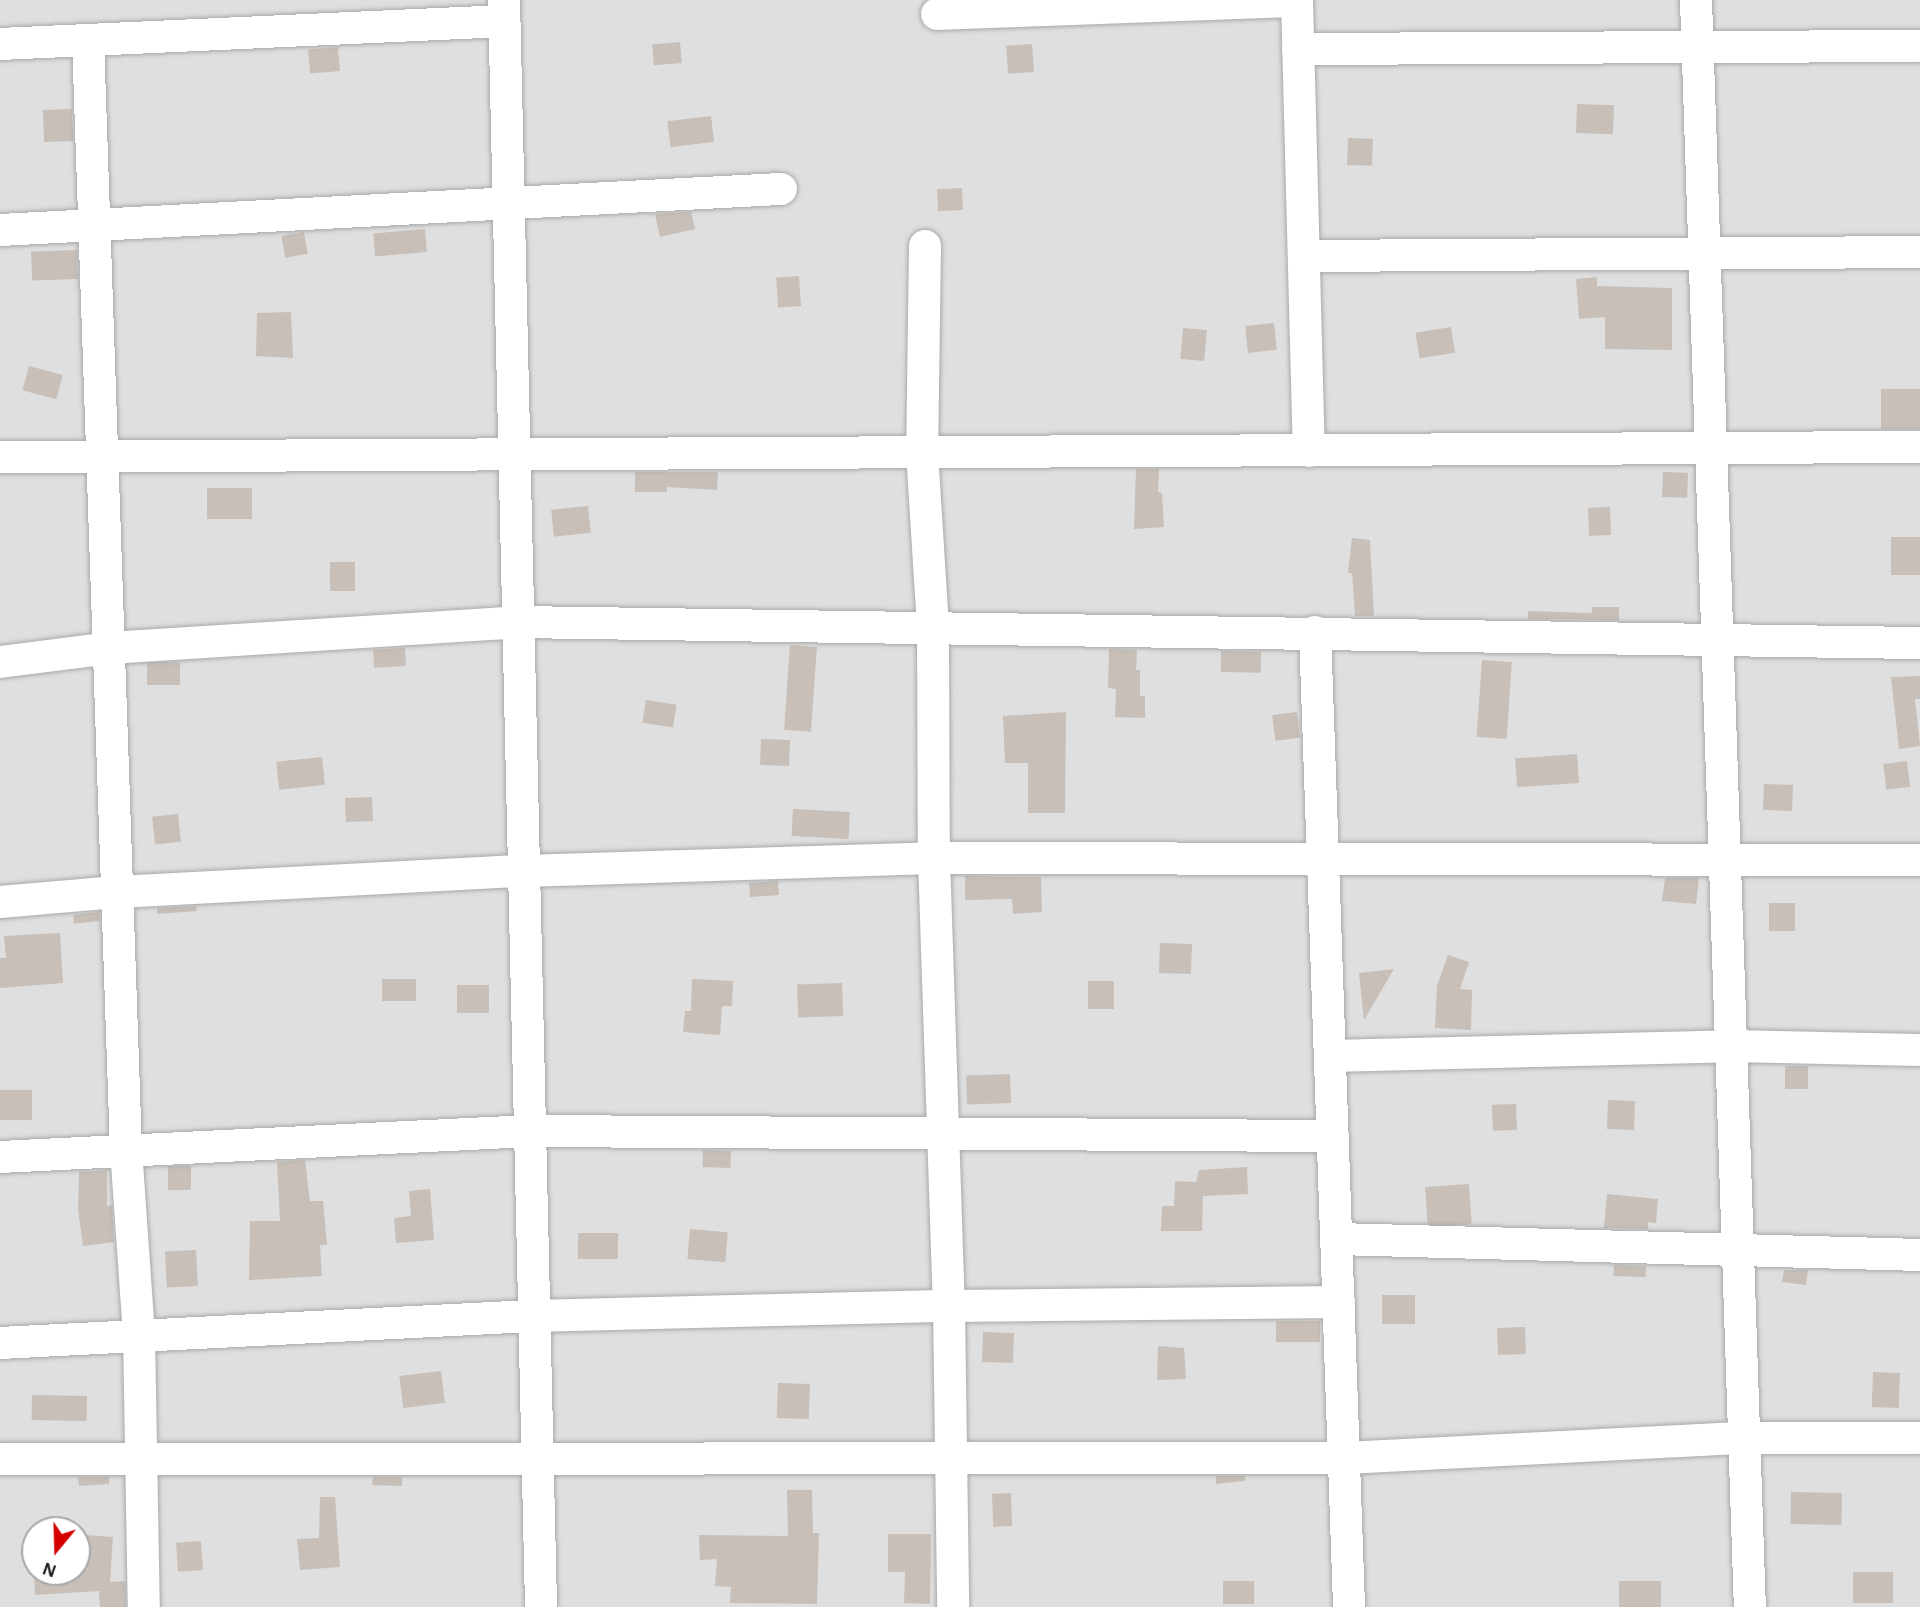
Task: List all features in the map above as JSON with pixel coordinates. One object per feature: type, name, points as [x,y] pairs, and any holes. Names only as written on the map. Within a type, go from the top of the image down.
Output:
[{"type":"street","points":[[1696,0],[1750,1607]]},
{"type":"street","points":[[937,14],[1297,1],[1309,451]]},
{"type":"street","points":[[0,44],[504,11],[532,1316],[541,1607]]},
{"type":"street","points":[[88,40],[126,1149],[139,1333],[144,1607]]},
{"type":"street","points":[[1298,49],[1920,46]]},
{"type":"street","points":[[0,230],[508,201],[781,189]]},
{"type":"street","points":[[925,246],[922,452],[933,627],[934,859],[949,1306],[953,1607]]},
{"type":"street","points":[[1304,256],[1920,253]]},
{"type":"street","points":[[0,457],[1920,447]]},
{"type":"street","points":[[0,662],[109,648],[518,622],[1920,643]]},
{"type":"street","points":[[1315,632],[1349,1607]]},
{"type":"street","points":[[0,902],[117,892],[524,871],[934,859],[1920,860]]},
{"type":"street","points":[[1330,1056],[1731,1046],[1920,1050]]},
{"type":"street","points":[[0,1157],[530,1131],[1333,1136]]},
{"type":"street","points":[[1337,1239],[1920,1255]]},
{"type":"street","points":[[0,1343],[139,1333],[532,1316],[949,1306],[1339,1302]]},
{"type":"street","points":[[0,1459],[1345,1458],[1744,1438],[1920,1438]]},
{"type":"shaded area","points":[[0,0],[1920,0],[1920,1607],[0,1607]]},
{"type":"building","points":[[680,42],[682,63],[654,65],[652,44]]},
{"type":"building","points":[[1032,44],[1034,72],[1008,74],[1006,46]]},
{"type":"building","points":[[338,47],[340,71],[310,74],[308,50]]},
{"type":"building","points":[[1577,104],[1614,105],[1613,134],[1576,133]]},
{"type":"building","points":[[72,109],[73,141],[44,142],[43,110]]},
{"type":"building","points":[[711,116],[714,142],[670,147],[667,121]]},
{"type":"building","points":[[1348,138],[1373,139],[1372,166],[1347,165]]},
{"type":"building","points":[[962,188],[963,210],[938,211],[937,189]]},
{"type":"building","points":[[691,212],[695,229],[660,237],[655,214]]},
{"type":"building","points":[[425,229],[427,252],[375,256],[373,234]]},
{"type":"building","points":[[304,232],[308,254],[285,258],[281,236]]},
{"type":"building","points":[[77,250],[78,279],[32,281],[31,252]]},
{"type":"building","points":[[799,276],[801,306],[778,308],[776,278]]},
{"type":"building","points":[[1597,277],[1597,286],[1672,288],[1672,350],[1605,349],[1605,317],[1579,319],[1576,279]]},
{"type":"building","points":[[291,312],[293,358],[256,356],[257,313]]},
{"type":"building","points":[[1274,323],[1277,350],[1248,353],[1245,326]]},
{"type":"building","points":[[1451,327],[1455,353],[1420,358],[1415,333]]},
{"type":"building","points":[[1183,328],[1207,330],[1204,361],[1180,359]]},
{"type":"building","points":[[29,366],[63,375],[56,399],[23,390]]},
{"type":"building","points":[[1881,389],[1920,389],[1920,429],[1881,429]]},
{"type":"building","points":[[1136,469],[1159,469],[1158,492],[1162,493],[1164,527],[1134,529]]},
{"type":"building","points":[[635,472],[718,472],[717,490],[667,487],[667,492],[635,492]]},
{"type":"building","points":[[1663,472],[1688,473],[1687,498],[1662,497]]},
{"type":"building","points":[[207,488],[252,488],[252,519],[207,519]]},
{"type":"building","points":[[588,506],[591,533],[554,537],[551,510]]},
{"type":"building","points":[[1610,507],[1611,535],[1589,536],[1588,508]]},
{"type":"building","points":[[1891,537],[1920,537],[1920,575],[1891,575]]},
{"type":"building","points":[[1352,538],[1370,540],[1374,616],[1355,616],[1352,573],[1348,573]]},
{"type":"building","points":[[330,562],[355,562],[355,591],[330,591]]},
{"type":"building","points":[[1592,607],[1619,607],[1619,620],[1528,619],[1528,611],[1592,613]]},
{"type":"building","points":[[790,645],[817,647],[811,732],[784,730]]},
{"type":"building","points":[[405,648],[406,666],[374,668],[373,650]]},
{"type":"building","points":[[1109,649],[1137,650],[1136,670],[1140,670],[1140,696],[1145,696],[1145,718],[1115,717],[1116,689],[1108,688]]},
{"type":"building","points":[[1221,651],[1261,652],[1261,673],[1221,672]]},
{"type":"building","points":[[1482,660],[1512,662],[1507,739],[1477,737]]},
{"type":"building","points":[[147,662],[180,662],[180,685],[147,685]]},
{"type":"building","points":[[1920,676],[1920,699],[1915,699],[1920,746],[1899,749],[1891,677]]},
{"type":"building","points":[[646,700],[677,705],[673,728],[642,723]]},
{"type":"building","points":[[1066,712],[1065,813],[1028,813],[1028,763],[1005,763],[1003,716]]},
{"type":"building","points":[[1297,712],[1300,738],[1275,741],[1272,715]]},
{"type":"building","points":[[761,739],[790,740],[789,766],[760,765]]},
{"type":"building","points":[[1577,754],[1579,783],[1517,787],[1515,758]]},
{"type":"building","points":[[322,757],[325,785],[279,790],[276,762]]},
{"type":"building","points":[[1907,761],[1910,787],[1886,790],[1883,764]]},
{"type":"building","points":[[1764,784],[1793,785],[1792,811],[1763,810]]},
{"type":"building","points":[[372,797],[373,821],[346,822],[345,798]]},
{"type":"building","points":[[793,809],[850,812],[849,839],[792,836]]},
{"type":"building","points":[[178,814],[181,842],[155,845],[152,817]]},
{"type":"building","points":[[965,876],[1041,877],[1042,912],[1013,914],[1012,899],[965,900]]},
{"type":"building","points":[[1665,878],[1699,878],[1696,904],[1662,901]]},
{"type":"building","points":[[778,881],[779,895],[750,897],[749,883]]},
{"type":"building","points":[[1769,903],[1795,903],[1795,931],[1769,931]]},
{"type":"building","points":[[196,906],[197,911],[157,914],[157,908]]},
{"type":"building","points":[[99,912],[100,921],[74,924],[73,915]]},
{"type":"building","points":[[60,933],[63,983],[0,988],[0,958],[6,958],[4,936]]},
{"type":"building","points":[[1160,943],[1192,944],[1191,974],[1159,973]]},
{"type":"building","points":[[1448,955],[1469,962],[1460,989],[1472,990],[1471,1030],[1435,1028],[1437,986]]},
{"type":"building","points":[[1394,969],[1364,1020],[1359,973]]},
{"type":"building","points":[[382,979],[416,979],[416,1001],[382,1001]]},
{"type":"building","points":[[692,979],[733,981],[732,1006],[722,1006],[720,1035],[683,1032],[685,1011],[691,1011]]},
{"type":"building","points":[[1088,981],[1114,981],[1114,1009],[1088,1009]]},
{"type":"building","points":[[842,983],[843,1016],[798,1018],[797,985]]},
{"type":"building","points":[[457,985],[489,985],[489,1013],[457,1013]]},
{"type":"building","points":[[1785,1066],[1808,1066],[1808,1089],[1785,1089]]},
{"type":"building","points":[[1010,1074],[1011,1103],[967,1105],[966,1076]]},
{"type":"building","points":[[0,1090],[32,1090],[32,1120],[0,1120]]},
{"type":"building","points":[[1608,1100],[1635,1101],[1634,1130],[1607,1129]]},
{"type":"building","points":[[1516,1104],[1517,1130],[1493,1131],[1492,1105]]},
{"type":"building","points":[[703,1150],[731,1151],[730,1168],[702,1167]]},
{"type":"building","points":[[305,1160],[310,1201],[323,1201],[327,1245],[320,1245],[322,1276],[249,1280],[250,1221],[280,1221],[277,1162]]},
{"type":"building","points":[[168,1166],[191,1166],[191,1190],[168,1190]]},
{"type":"building","points":[[1247,1167],[1248,1194],[1203,1196],[1202,1231],[1161,1231],[1162,1206],[1174,1206],[1175,1181],[1196,1182],[1199,1170]]},
{"type":"building","points":[[107,1170],[107,1206],[112,1205],[114,1242],[83,1246],[78,1209],[79,1172]]},
{"type":"building","points":[[1469,1184],[1472,1224],[1428,1227],[1425,1187]]},
{"type":"building","points":[[430,1189],[434,1240],[396,1243],[394,1218],[411,1216],[409,1191]]},
{"type":"building","points":[[1607,1194],[1658,1199],[1656,1223],[1648,1222],[1648,1229],[1604,1228]]},
{"type":"building","points":[[690,1229],[728,1232],[725,1262],[687,1259]]},
{"type":"building","points":[[578,1233],[618,1233],[618,1259],[578,1259]]},
{"type":"building","points":[[196,1250],[198,1286],[167,1288],[165,1252]]},
{"type":"building","points":[[1614,1265],[1646,1266],[1646,1277],[1614,1276]]},
{"type":"building","points":[[1784,1270],[1808,1270],[1806,1285],[1782,1282]]},
{"type":"building","points":[[1382,1295],[1415,1295],[1415,1324],[1382,1324]]},
{"type":"building","points":[[1276,1321],[1320,1321],[1320,1342],[1276,1342]]},
{"type":"building","points":[[1525,1327],[1526,1354],[1498,1355],[1497,1328]]},
{"type":"building","points":[[983,1332],[1014,1333],[1013,1363],[982,1362]]},
{"type":"building","points":[[1158,1346],[1184,1348],[1186,1379],[1157,1380]]},
{"type":"building","points":[[441,1371],[445,1403],[403,1408],[399,1376]]},
{"type":"building","points":[[1873,1372],[1900,1373],[1899,1408],[1872,1407]]},
{"type":"building","points":[[778,1383],[810,1384],[809,1419],[777,1418]]},
{"type":"building","points":[[32,1395],[87,1396],[87,1421],[32,1420]]},
{"type":"building","points":[[1216,1476],[1245,1476],[1245,1481],[1216,1484]]},
{"type":"building","points":[[78,1477],[109,1477],[109,1484],[79,1486]]},
{"type":"building","points":[[373,1477],[402,1477],[402,1486],[372,1485]]},
{"type":"building","points":[[787,1490],[812,1490],[813,1533],[819,1533],[817,1604],[730,1603],[731,1587],[715,1586],[717,1559],[700,1560],[699,1535],[788,1536]]},
{"type":"building","points":[[1791,1492],[1842,1493],[1841,1525],[1790,1524]]},
{"type":"building","points":[[1011,1493],[1012,1526],[993,1527],[992,1494]]},
{"type":"building","points":[[320,1497],[335,1497],[340,1567],[300,1570],[297,1539],[319,1538]]},
{"type":"building","points":[[888,1534],[931,1534],[930,1604],[904,1603],[905,1572],[888,1572]]},
{"type":"building","points":[[91,1535],[113,1537],[110,1582],[125,1581],[126,1607],[100,1607],[99,1591],[35,1595],[35,1586],[91,1586]]},
{"type":"building","points":[[201,1541],[203,1570],[178,1572],[176,1543]]},
{"type":"building","points":[[1853,1572],[1893,1572],[1893,1603],[1853,1603]]},
{"type":"building","points":[[1223,1581],[1254,1581],[1254,1604],[1223,1604]]},
{"type":"building","points":[[1619,1581],[1661,1581],[1661,1607],[1619,1607]]}]
